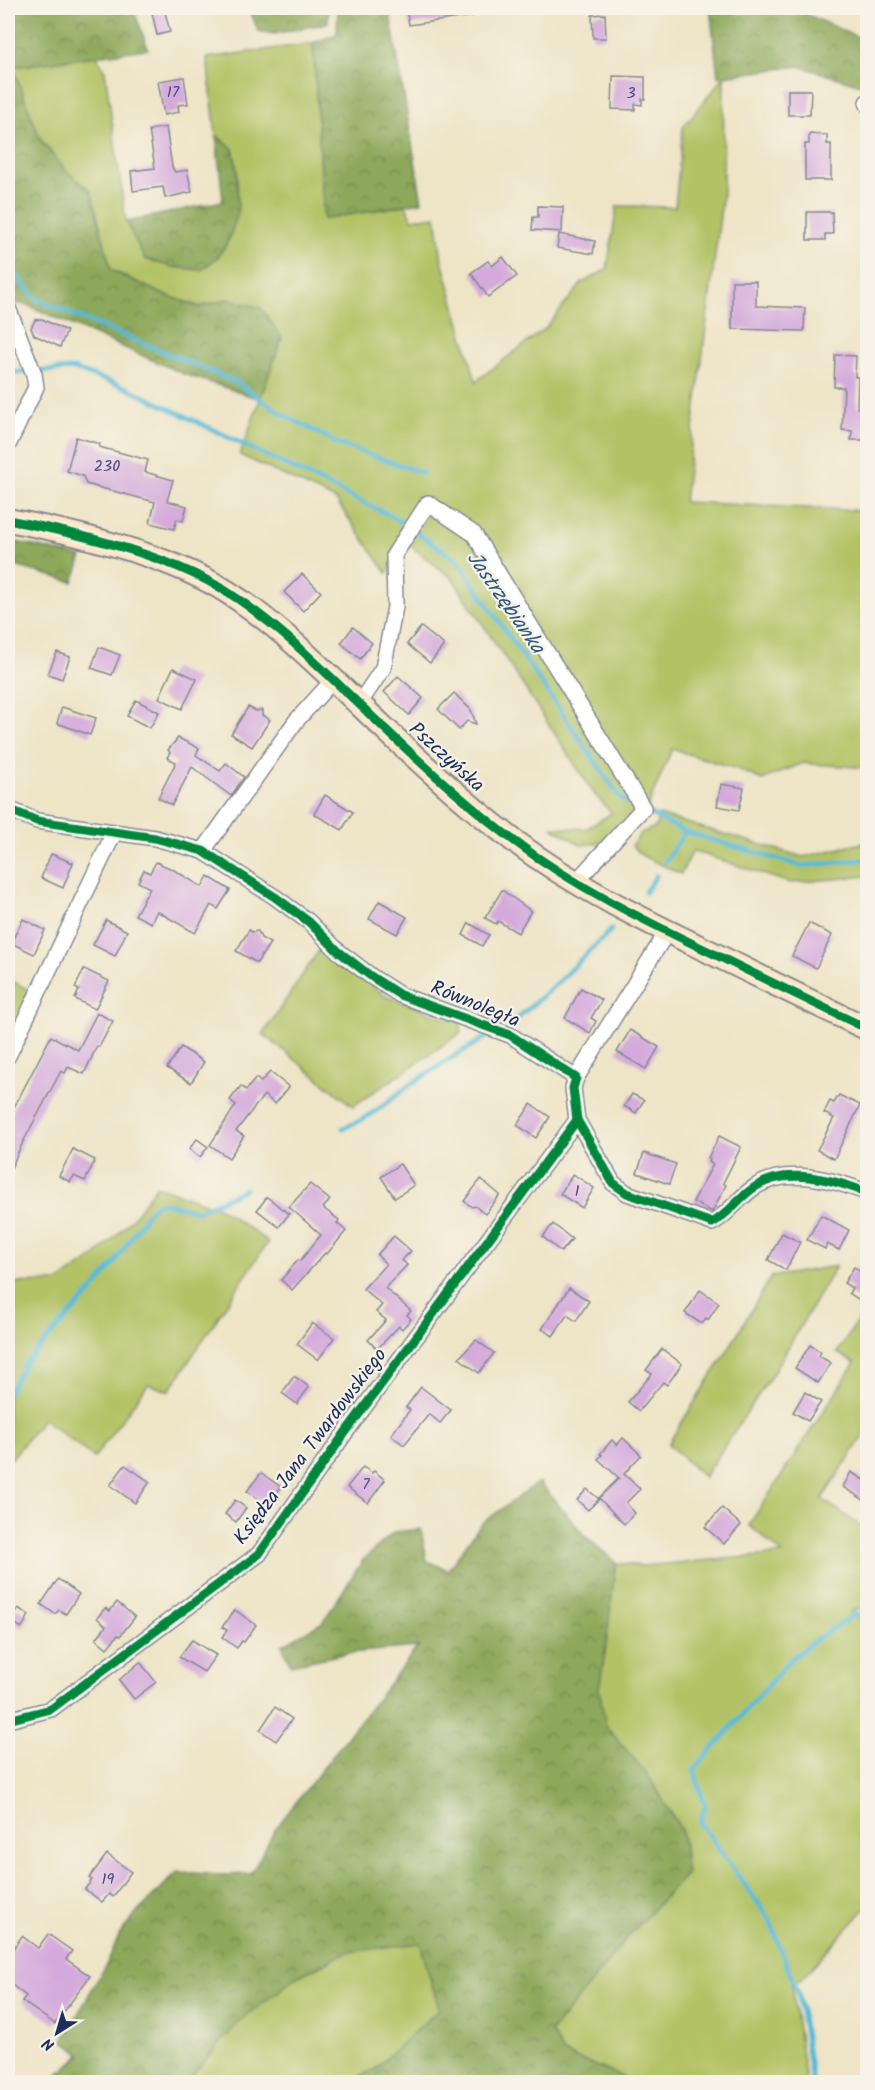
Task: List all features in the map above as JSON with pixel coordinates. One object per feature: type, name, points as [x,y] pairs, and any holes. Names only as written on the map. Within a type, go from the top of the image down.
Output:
[{"type":"street","points":[[8,308],[36,387],[8,445]]},
{"type":"street","points":[[359,704],[383,668],[395,608],[394,555],[428,503],[474,534],[638,813],[575,883]]},
{"type":"street","name":"Pszczyńska","points":[[8,520],[82,536],[139,553],[196,576],[228,592],[257,613],[334,679],[458,794],[514,840],[575,883],[667,932],[867,1029]]},
{"type":"street","points":[[203,851],[296,721],[334,679]]},
{"type":"street","name":"Równoległa","points":[[8,809],[37,821],[155,838],[203,851],[309,922],[338,951],[400,995],[510,1035],[576,1078]]},
{"type":"street","points":[[8,1056],[114,833]]},
{"type":"street","points":[[667,932],[576,1078],[573,1089],[577,1120],[614,1183],[627,1193],[712,1223],[724,1216],[754,1187],[767,1181],[791,1177],[828,1179],[867,1193]]},
{"type":"street","name":"Księdza Jana Twardowskiego","points":[[8,1720],[51,1709],[259,1554],[345,1433],[577,1120]]},
{"type":"green space","points":[[8,8],[133,8],[148,49],[13,67],[40,139],[65,170],[91,191],[111,270],[162,294],[200,307],[228,299],[261,308],[282,338],[260,399],[184,374],[27,305],[8,302]]},
{"type":"green space","points":[[249,8],[328,8],[328,23],[274,34],[258,31]]},
{"type":"green space","points":[[338,8],[389,8],[422,202],[324,219],[313,43],[337,34]]},
{"type":"green space","points":[[710,8],[792,8],[858,37],[867,37],[867,87],[799,66],[718,77]]},
{"type":"green space","points":[[313,43],[324,219],[406,205],[412,219],[436,216],[442,261],[476,381],[546,328],[582,283],[607,269],[617,206],[675,207],[683,127],[724,77],[723,192],[684,502],[867,511],[867,768],[803,763],[762,780],[737,769],[672,749],[646,811],[603,842],[581,845],[552,827],[586,829],[612,813],[595,795],[453,579],[403,540],[387,573],[336,500],[240,455],[282,338],[228,299],[200,307],[162,294],[111,270],[91,191],[65,170],[40,139],[12,67],[97,56],[105,71],[126,222],[201,270],[221,252],[229,239],[235,208],[236,181],[233,151],[216,135],[207,58]]},
{"type":"green space","points":[[216,135],[233,149],[237,170],[238,213],[229,239],[218,257],[201,270],[172,267],[145,259],[126,222],[223,201]]},
{"type":"green space","points":[[8,540],[82,557],[73,582],[8,564]]},
{"type":"green space","points":[[659,815],[803,857],[867,842],[867,876],[790,883],[693,851],[681,874],[643,856],[632,846],[641,833],[656,827]]},
{"type":"green space","points":[[323,944],[385,996],[461,1023],[461,1033],[353,1106],[263,1034]]},
{"type":"green space","points":[[8,979],[33,992],[8,1038]]},
{"type":"green space","points":[[156,1186],[220,1208],[268,1242],[169,1391],[148,1384],[94,1458],[43,1419],[8,1463],[8,1283],[58,1282],[95,1256],[118,1234]]},
{"type":"green space","points":[[836,1266],[773,1373],[704,1477],[668,1444],[771,1277]]},
{"type":"green space","points":[[867,1306],[867,1430],[822,1499],[867,1530],[867,1614],[859,1608],[850,1612],[867,1628],[867,1907],[800,1980],[791,1983],[806,2082],[49,2082],[128,2012],[239,1889],[539,1482],[583,1534],[616,1563],[642,1566],[783,1554],[749,1525],[855,1363],[837,1353]]},
{"type":"green space","points":[[539,1482],[583,1534],[616,1563],[599,1689],[606,1726],[647,1774],[682,1831],[687,1873],[626,1939],[551,2032],[563,2053],[623,2077],[628,2082],[348,2082],[375,2069],[439,2009],[420,1943],[347,1952],[297,1977],[240,2021],[186,2082],[49,2082],[81,2055],[63,2040],[108,1961],[120,1934],[134,1916],[177,1872],[251,1874],[276,1828],[418,1647],[348,1653],[291,1665],[282,1645],[323,1622],[363,1560],[394,1532],[421,1529],[427,1561],[448,1570],[481,1524]]},
{"type":"building","points":[[151,8],[164,8],[170,32],[157,35]]},
{"type":"building","points":[[406,8],[472,8],[473,16],[409,25]]},
{"type":"building","points":[[605,14],[606,38],[593,38],[592,15]]},
{"type":"building","points":[[613,76],[645,77],[645,99],[642,99],[642,105],[635,104],[635,110],[612,109]]},
{"type":"building","points":[[184,77],[188,104],[178,105],[179,112],[164,115],[158,81]]},
{"type":"building","points":[[788,90],[811,90],[810,115],[788,115]]},
{"type":"building","points":[[166,127],[172,167],[175,172],[187,170],[192,192],[165,198],[163,187],[133,191],[131,171],[155,168],[149,130]]},
{"type":"building","points":[[809,134],[827,135],[827,144],[831,144],[831,180],[805,180],[805,144],[809,144]]},
{"type":"building","points":[[538,206],[563,207],[562,232],[532,230],[533,217],[538,217]]},
{"type":"building","points":[[807,212],[832,212],[833,234],[825,234],[825,240],[807,240]]},
{"type":"building","points":[[559,234],[595,241],[593,254],[557,248]]},
{"type":"building","points":[[503,257],[517,276],[488,297],[471,273],[488,261],[492,266]]},
{"type":"building","points":[[732,281],[756,281],[756,306],[805,308],[804,331],[732,329]]},
{"type":"building","points":[[42,319],[67,331],[60,347],[34,335],[31,328],[35,320]]},
{"type":"building","points":[[835,355],[856,356],[857,408],[867,408],[867,440],[851,440],[852,431],[842,430],[844,387],[834,387]]},
{"type":"building","points":[[76,437],[100,444],[99,447],[148,460],[145,472],[173,480],[167,501],[187,506],[183,521],[177,519],[174,529],[150,523],[155,502],[86,484],[83,476],[67,471]]},
{"type":"building","points":[[302,574],[321,592],[303,611],[284,592]]},
{"type":"building","points":[[353,627],[372,643],[360,659],[341,643]]},
{"type":"building","points":[[421,627],[444,645],[430,663],[407,644]]},
{"type":"building","points":[[99,647],[120,655],[112,675],[91,668]]},
{"type":"building","points":[[57,652],[70,657],[62,679],[48,674]]},
{"type":"building","points":[[173,668],[197,679],[182,709],[159,698]]},
{"type":"building","points":[[398,676],[423,698],[409,715],[384,692]]},
{"type":"building","points":[[454,693],[471,710],[476,724],[467,721],[459,730],[438,709]]},
{"type":"building","points":[[136,700],[159,712],[150,728],[127,716]]},
{"type":"building","points":[[62,707],[96,718],[90,735],[57,723]]},
{"type":"building","points":[[248,707],[256,711],[262,710],[262,715],[270,720],[252,747],[231,734]]},
{"type":"building","points":[[178,738],[199,748],[196,755],[220,771],[226,763],[244,777],[231,796],[192,767],[172,805],[158,798],[176,762],[167,758],[170,752],[168,750]]},
{"type":"building","points":[[721,784],[744,788],[739,810],[717,806]]},
{"type":"building","points":[[325,795],[353,812],[342,830],[314,814]]},
{"type":"building","points":[[51,854],[73,863],[63,888],[41,878]]},
{"type":"building","points":[[156,862],[202,887],[208,876],[230,890],[218,909],[211,905],[195,933],[157,911],[151,923],[135,915],[150,888],[138,882],[144,870],[150,873]]},
{"type":"building","points":[[502,890],[531,911],[518,933],[498,921],[496,924],[485,918]]},
{"type":"building","points":[[379,901],[407,917],[397,934],[369,919]]},
{"type":"building","points":[[23,919],[45,930],[34,954],[11,943]]},
{"type":"building","points":[[106,920],[127,931],[115,956],[93,945]]},
{"type":"building","points":[[469,923],[489,935],[482,946],[463,935]]},
{"type":"building","points":[[809,923],[832,935],[816,968],[792,956]]},
{"type":"building","points":[[249,930],[258,931],[261,938],[270,943],[257,963],[236,951]]},
{"type":"building","points":[[84,969],[109,981],[95,1009],[75,999],[79,990],[75,988]]},
{"type":"building","points":[[581,988],[602,1000],[591,1018],[596,1021],[590,1033],[565,1018]]},
{"type":"building","points":[[97,1013],[113,1021],[99,1047],[97,1046],[84,1074],[68,1067],[65,1073],[61,1071],[8,1175],[8,1119],[51,1036],[78,1050]]},
{"type":"building","points":[[630,1030],[659,1047],[646,1069],[617,1052]]},
{"type":"building","points":[[181,1047],[204,1062],[191,1083],[167,1068]]},
{"type":"building","points":[[270,1072],[289,1087],[275,1104],[264,1095],[236,1131],[244,1136],[229,1158],[210,1145],[236,1105],[230,1100],[241,1086],[246,1090],[256,1078],[261,1082]]},
{"type":"building","points":[[632,1094],[644,1100],[636,1113],[624,1106]]},
{"type":"building","points":[[839,1095],[860,1105],[834,1159],[817,1150],[834,1118],[824,1113],[830,1101],[834,1103]]},
{"type":"building","points":[[531,1104],[550,1117],[536,1138],[517,1125]]},
{"type":"building","points":[[719,1136],[741,1147],[712,1212],[693,1202],[713,1164],[708,1158]]},
{"type":"building","points":[[197,1139],[208,1147],[200,1157],[189,1149]]},
{"type":"building","points":[[73,1149],[95,1160],[85,1181],[74,1176],[70,1182],[59,1176]]},
{"type":"building","points":[[644,1153],[676,1164],[669,1184],[637,1173]]},
{"type":"building","points":[[400,1164],[414,1185],[395,1198],[381,1177]]},
{"type":"building","points":[[573,1174],[594,1188],[582,1208],[560,1194]]},
{"type":"building","points":[[481,1179],[500,1195],[485,1214],[464,1201]]},
{"type":"building","points":[[310,1184],[330,1200],[323,1208],[339,1220],[337,1223],[346,1231],[292,1290],[281,1280],[321,1235],[289,1207]]},
{"type":"building","points":[[267,1197],[289,1214],[279,1227],[257,1210]]},
{"type":"building","points":[[821,1215],[849,1230],[839,1250],[827,1244],[825,1249],[807,1240]]},
{"type":"building","points":[[553,1224],[572,1239],[561,1252],[543,1237]]},
{"type":"building","points":[[782,1233],[800,1242],[786,1270],[768,1260]]},
{"type":"building","points":[[394,1236],[411,1251],[402,1260],[407,1265],[385,1288],[411,1311],[407,1315],[411,1319],[402,1329],[399,1326],[377,1349],[368,1340],[386,1320],[376,1312],[382,1305],[363,1289],[386,1264],[377,1255]]},
{"type":"building","points":[[854,1267],[867,1276],[867,1305],[849,1293],[852,1288],[844,1283]]},
{"type":"building","points":[[569,1288],[589,1301],[576,1321],[567,1315],[553,1336],[542,1329]]},
{"type":"building","points":[[700,1290],[719,1303],[708,1320],[706,1318],[702,1324],[685,1313]]},
{"type":"building","points":[[312,1323],[334,1338],[318,1360],[297,1344]]},
{"type":"building","points":[[476,1340],[494,1353],[479,1373],[459,1358]]},
{"type":"building","points":[[810,1345],[821,1352],[819,1356],[831,1363],[818,1383],[795,1368]]},
{"type":"building","points":[[662,1349],[682,1364],[667,1385],[663,1382],[639,1411],[628,1402],[652,1374],[646,1370]]},
{"type":"building","points":[[294,1376],[309,1387],[297,1404],[282,1393]]},
{"type":"building","points":[[421,1387],[451,1410],[440,1423],[429,1414],[404,1445],[391,1435],[410,1410],[406,1407]]},
{"type":"building","points":[[805,1392],[821,1402],[808,1421],[793,1412]]},
{"type":"building","points":[[623,1438],[641,1455],[624,1474],[640,1489],[626,1503],[635,1513],[624,1524],[599,1498],[619,1478],[598,1459],[612,1440],[617,1445]]},
{"type":"building","points":[[125,1465],[150,1482],[135,1503],[110,1485]]},
{"type":"building","points":[[363,1467],[372,1473],[374,1471],[385,1480],[368,1503],[347,1487]]},
{"type":"building","points":[[851,1472],[867,1482],[867,1502],[843,1487]]},
{"type":"building","points":[[261,1473],[281,1487],[268,1506],[247,1491]]},
{"type":"building","points":[[587,1489],[599,1499],[588,1510],[577,1500]]},
{"type":"building","points":[[235,1500],[246,1508],[236,1522],[225,1514]]},
{"type":"building","points":[[722,1508],[741,1525],[724,1544],[705,1527]]},
{"type":"building","points":[[58,1579],[79,1594],[66,1614],[59,1610],[55,1614],[41,1604]]},
{"type":"building","points":[[117,1602],[135,1617],[107,1648],[96,1639],[106,1626],[97,1618],[105,1608],[110,1611]]},
{"type":"building","points":[[18,1608],[29,1615],[22,1628],[10,1621]]},
{"type":"building","points":[[235,1610],[256,1625],[237,1648],[222,1637],[227,1630],[222,1627]]},
{"type":"building","points":[[192,1640],[216,1655],[204,1672],[179,1657]]},
{"type":"building","points":[[140,1662],[156,1682],[134,1699],[119,1680]]},
{"type":"building","points":[[275,1707],[292,1719],[276,1741],[260,1730]]},
{"type":"building","points":[[107,1854],[131,1872],[113,1897],[109,1894],[102,1902],[85,1889],[92,1880],[89,1878]]},
{"type":"building","points":[[48,1934],[72,1951],[66,1959],[90,1976],[55,2024],[22,2001],[26,1996],[8,1982],[8,1956],[22,1936],[38,1948]]},
{"type":"waterway","points":[[8,267],[38,300],[236,382],[282,414],[341,445],[423,473]]},
{"type":"waterway","name":"Jastrzębianka","points":[[8,373],[74,369],[127,388],[393,517],[457,560],[621,799],[685,832],[801,866],[868,859]]},
{"type":"waterway","points":[[665,862],[685,832]]},
{"type":"waterway","points":[[645,892],[656,876]]},
{"type":"waterway","points":[[511,1024],[611,930]]},
{"type":"waterway","points":[[343,1128],[369,1116],[426,1074],[490,1035]]},
{"type":"waterway","points":[[8,1393],[26,1362],[93,1290],[156,1204],[166,1203],[198,1211],[245,1189]]},
{"type":"waterway","points":[[812,2082],[799,1997],[769,1918],[700,1823],[705,1806],[694,1770],[792,1658],[857,1613],[868,1621]]},
{"type":"cycle path","points":[[8,520],[122,547],[179,567],[229,593],[297,646],[454,792],[536,857],[635,915],[868,1029]]},
{"type":"cycle path","points":[[8,809],[37,821],[155,838],[203,851],[275,897],[309,922],[338,951],[400,995],[510,1035],[576,1078],[573,1088],[577,1120],[613,1183],[627,1193],[712,1223],[755,1187],[782,1177],[811,1177],[868,1193]]},
{"type":"cycle path","points":[[8,1720],[51,1709],[259,1554],[345,1433],[577,1120]]}]
